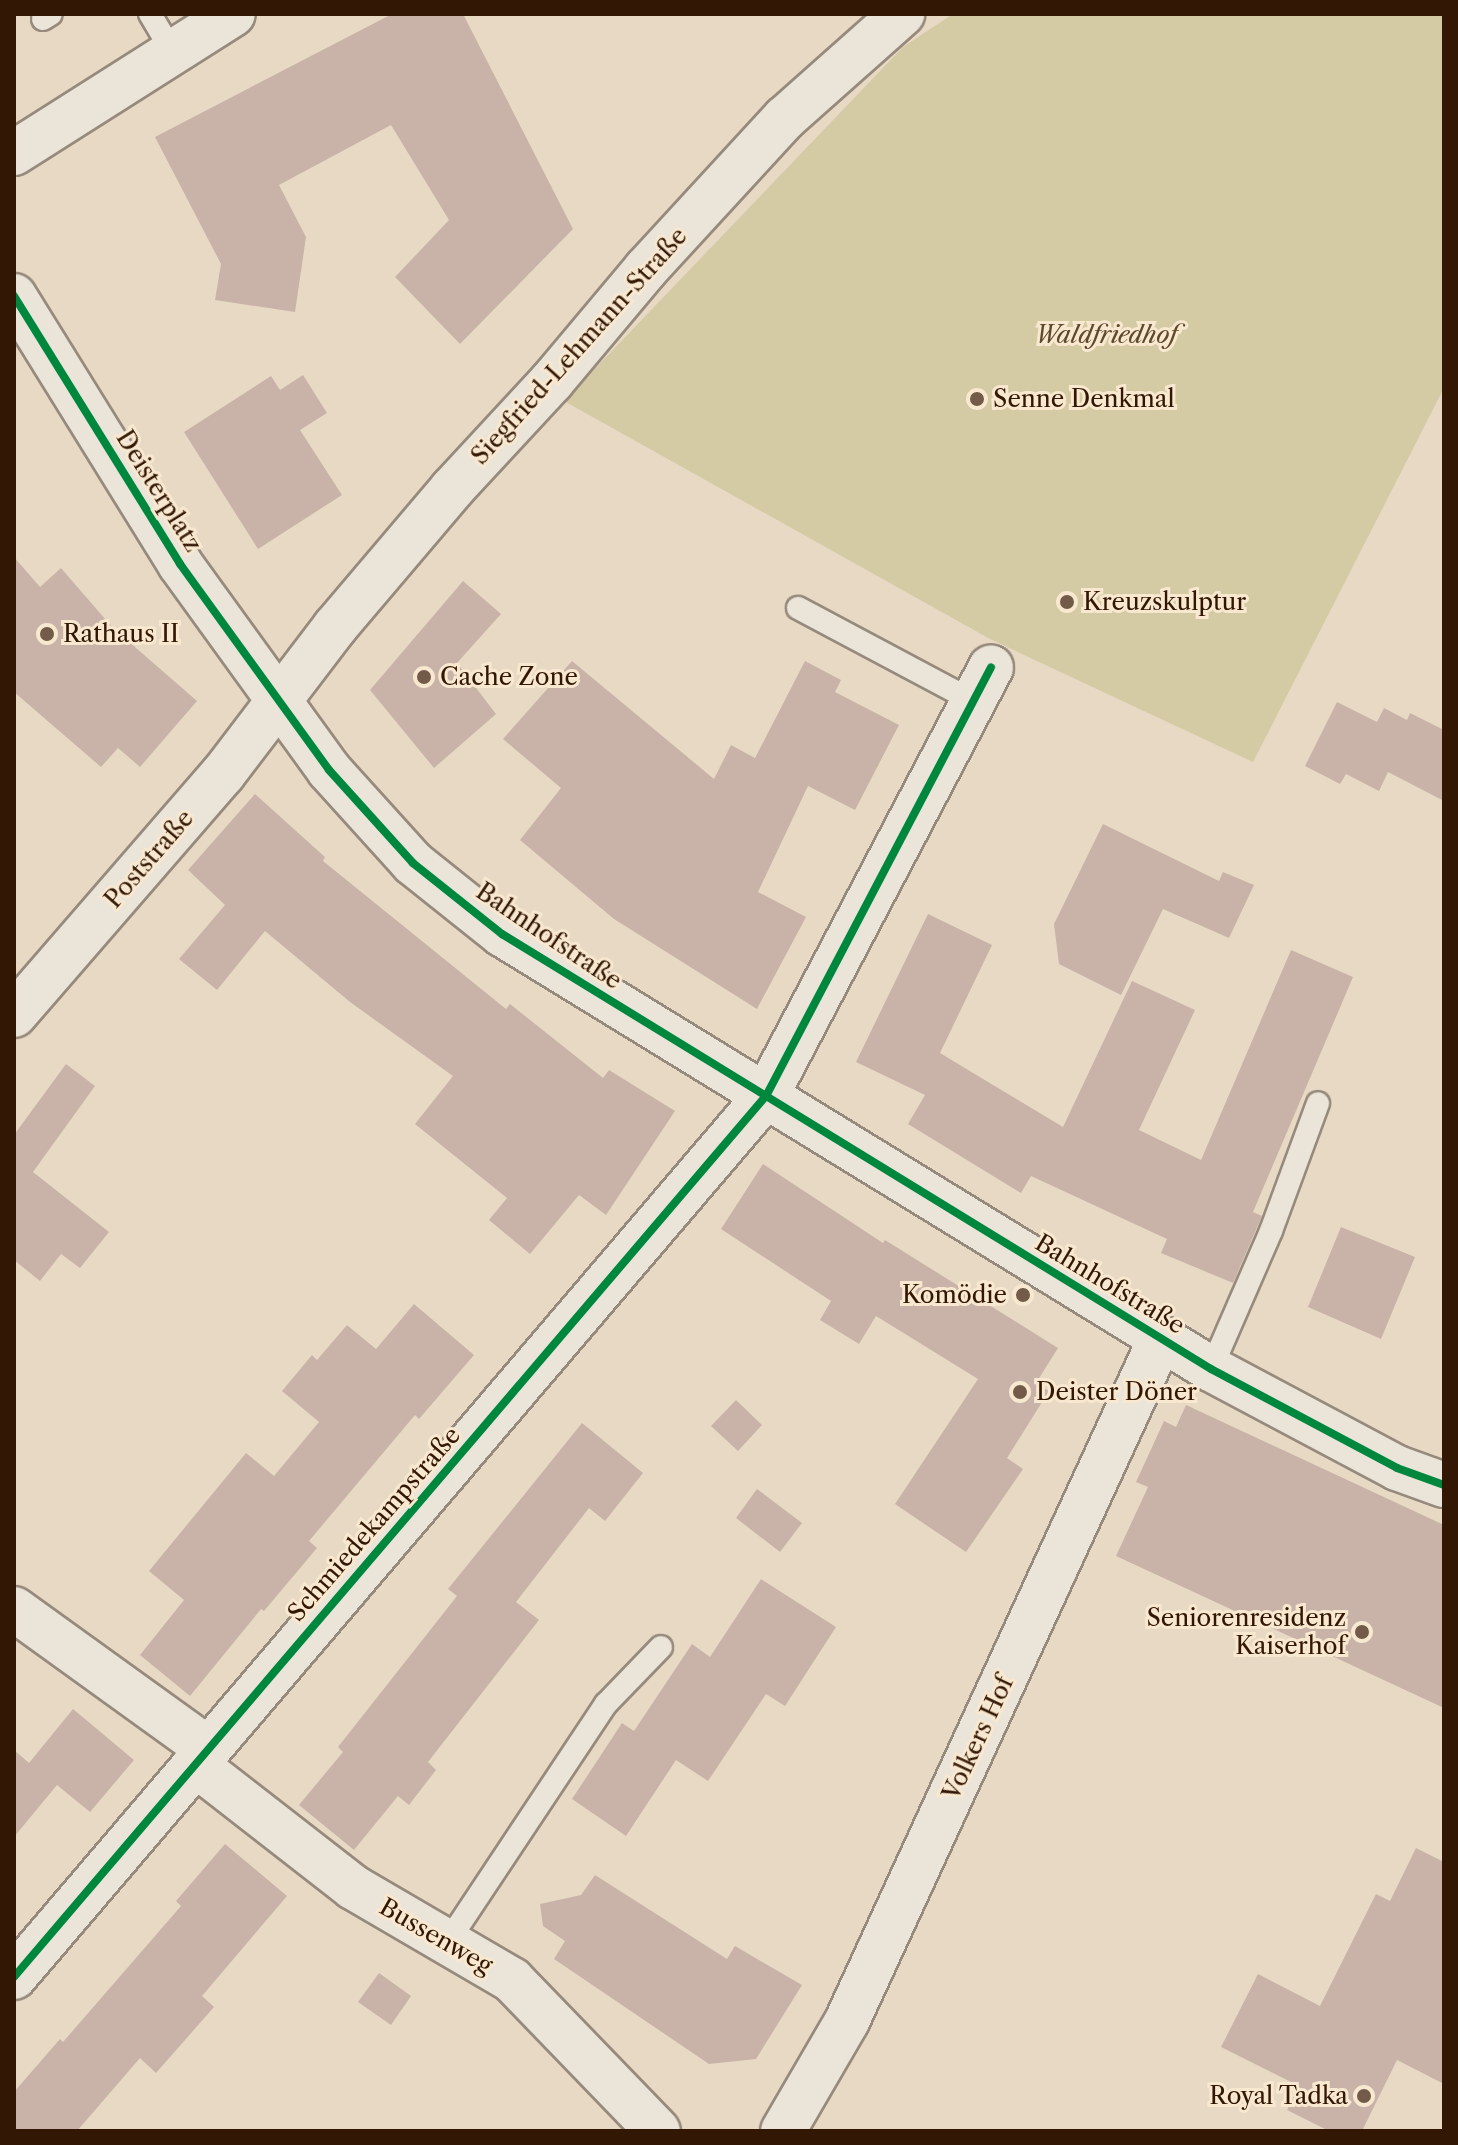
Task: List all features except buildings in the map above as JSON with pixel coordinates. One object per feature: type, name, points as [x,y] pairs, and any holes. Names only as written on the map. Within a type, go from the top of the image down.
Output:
[{"type":"street","points":[[14,153],[233,14]]},
{"type":"street","name":"Siegfried-Lehmann-Straße","points":[[280,700],[335,627],[431,513],[552,381],[646,269],[785,118],[902,14]]},
{"type":"street","name":"Deisterplatz","points":[[14,296],[180,564],[280,700]]},
{"type":"street","points":[[766,1096],[982,684]]},
{"type":"street","name":"Poststraße","points":[[14,1015],[223,774],[280,700]]},
{"type":"street","name":"Bahnhofstraße","points":[[280,700],[329,770],[413,863],[502,934],[1211,1369],[1397,1468],[1444,1485]]},
{"type":"street","name":"Schmiedekampstraße","points":[[14,1977],[766,1096]]},
{"type":"street","name":"Volkers Hof","points":[[783,2131],[847,2021],[1161,1338]]},
{"type":"street","name":"Bussenweg","points":[[14,1609],[201,1757],[353,1887],[512,1980],[658,2131]]},
{"type":"lane","points":[[150,14],[172,51]]},
{"type":"lane","points":[[798,608],[982,684]]},
{"type":"lane","points":[[1211,1369],[1271,1231],[1318,1103]]},
{"type":"lane","points":[[447,1943],[606,1704],[661,1647]]},
{"type":"green space","name":"Waldfriedhof","points":[[953,14],[1444,14],[1444,388],[1253,762],[990,639],[564,401],[903,47]]},
{"type":"cycle path","points":[[14,296],[180,564],[329,770],[413,863],[502,934],[1211,1369],[1397,1468],[1444,1485]]},
{"type":"cycle path","points":[[14,1977],[766,1096],[991,667]]},
{"type":"place","name":"Senne Denkmal","points":[[977,399]]},
{"type":"place","name":"Kreuzskulptur","points":[[1067,602]]},
{"type":"place","name":"Rathaus II","points":[[47,634]]},
{"type":"place","name":"Cache Zone","points":[[424,677]]},
{"type":"place","name":"Komödie","points":[[1023,1295]]},
{"type":"place","name":"Deister Döner","points":[[1020,1392]]},
{"type":"place","name":"Seniorenresidenz Kaiserhof","points":[[1362,1632]]},
{"type":"place","name":"Royal Tadka","points":[[1364,2096]]}]
